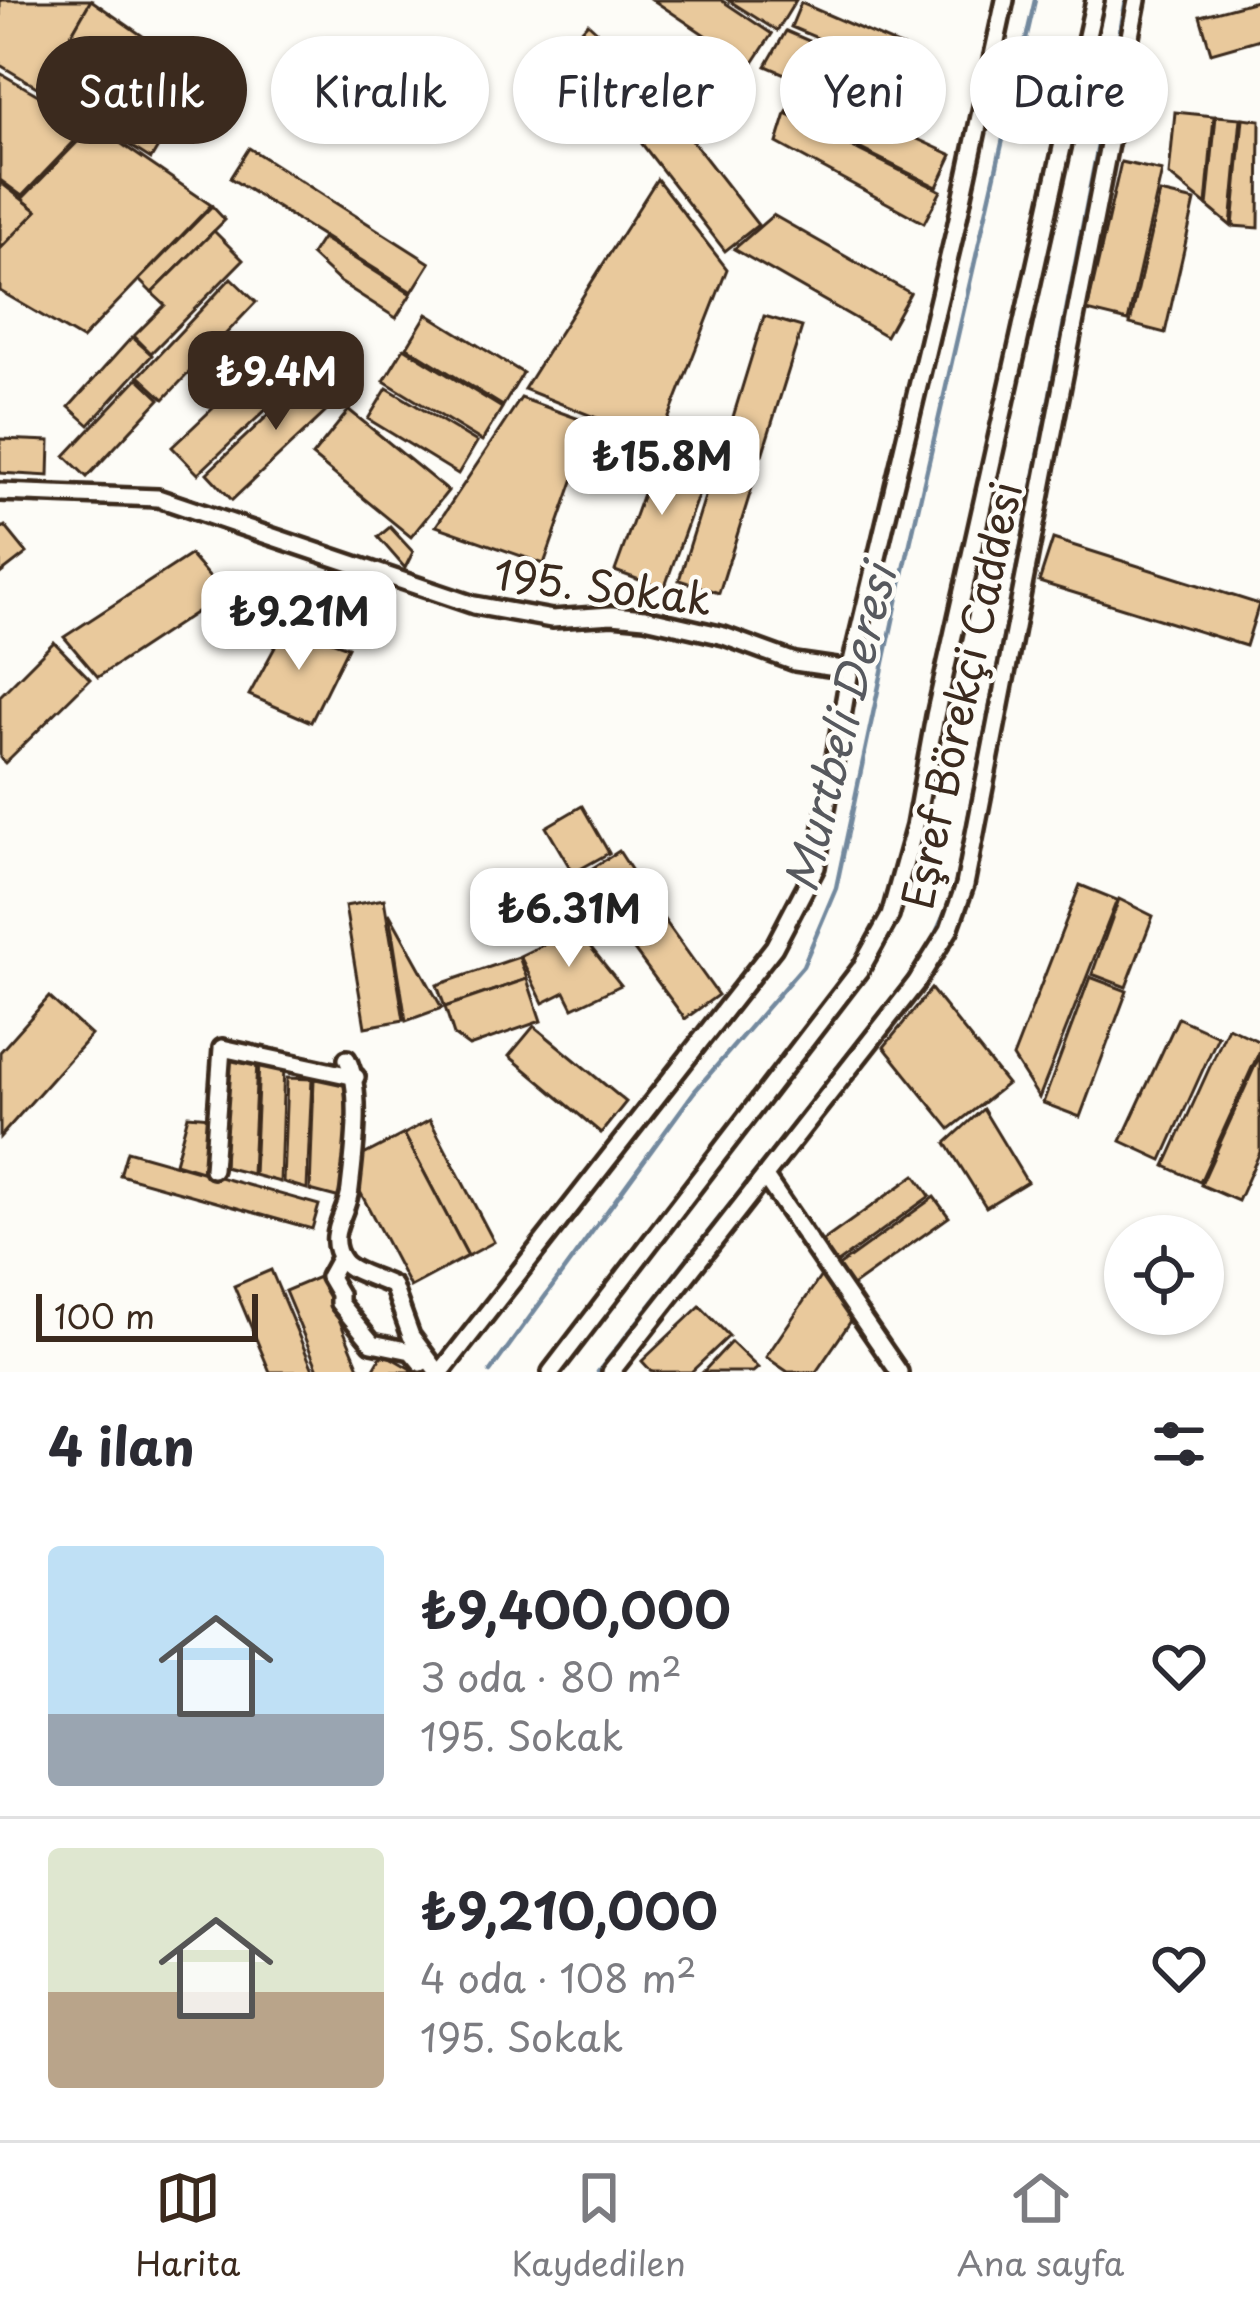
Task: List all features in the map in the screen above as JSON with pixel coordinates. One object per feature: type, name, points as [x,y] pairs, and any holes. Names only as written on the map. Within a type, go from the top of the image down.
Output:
[{"type":"street","points":[[347,1059],[356,1077],[350,1196],[336,1222],[340,1257],[346,1266],[393,1286],[411,1336],[439,1372],[774,947],[816,867],[850,670],[1005,0]]},
{"type":"street","points":[[550,1372],[830,1010],[890,916],[915,826],[935,716],[1095,0]]},
{"type":"street","name":"Eşref Börekçi Caddesi","points":[[611,1372],[916,982],[949,931],[964,885],[1137,0]]},
{"type":"street","name":"195. Sokak","points":[[0,491],[158,498],[474,605],[552,619],[645,618],[724,636],[795,662],[850,670]]},
{"type":"street","points":[[213,1169],[222,1048],[356,1077]]},
{"type":"street","points":[[765,1177],[899,1372]]},
{"type":"street","points":[[340,1257],[328,1277],[339,1303],[372,1343],[411,1351],[429,1372]]},
{"type":"building","points":[[0,0],[91,0],[70,36],[36,36],[36,87],[0,65]]},
{"type":"building","points":[[91,0],[143,36],[70,36]]},
{"type":"building","points":[[653,0],[721,0],[772,34],[756,58],[756,36],[706,36]]},
{"type":"building","points":[[728,0],[796,0],[777,31]]},
{"type":"building","points":[[1260,0],[1260,39],[1211,53],[1200,16]]},
{"type":"building","points":[[801,3],[878,36],[812,36],[791,27]]},
{"type":"building","points":[[588,23],[602,36],[576,36]]},
{"type":"building","points":[[780,42],[780,72],[766,66]]},
{"type":"building","points":[[0,73],[36,94],[36,144],[72,144],[22,196],[0,180]]},
{"type":"building","points":[[1175,112],[1214,116],[1206,205],[1169,175]]},
{"type":"building","points":[[1216,116],[1241,118],[1231,226],[1207,206]]},
{"type":"building","points":[[1243,118],[1260,120],[1259,228],[1233,226]]},
{"type":"building","points":[[780,133],[780,144],[846,144],[941,191],[924,223],[777,143]]},
{"type":"building","points":[[76,144],[122,144],[211,205],[82,339],[0,291],[0,249],[37,211],[22,199]]},
{"type":"building","points":[[127,144],[160,144],[151,159]]},
{"type":"building","points":[[642,144],[695,144],[758,225],[725,251]]},
{"type":"building","points":[[851,144],[928,144],[952,155],[937,187]]},
{"type":"building","points":[[249,148],[430,263],[412,292],[230,178]]},
{"type":"building","points":[[1121,162],[1162,171],[1128,321],[1087,311]]},
{"type":"building","points":[[657,179],[727,269],[659,443],[524,389]]},
{"type":"building","points":[[0,182],[37,211],[0,249]]},
{"type":"building","points":[[1160,193],[1195,201],[1165,333],[1130,324]]},
{"type":"building","points":[[212,206],[225,220],[152,293],[139,280]]},
{"type":"building","points":[[773,215],[910,293],[886,336],[734,249]]},
{"type":"building","points":[[214,231],[243,260],[151,353],[134,336],[165,305],[152,293]]},
{"type":"building","points":[[322,238],[411,294],[396,318],[340,282],[311,255]]},
{"type":"building","points":[[231,278],[256,302],[164,399],[139,376]]},
{"type":"building","points":[[427,314],[523,373],[503,406],[407,347]]},
{"type":"building","points":[[764,316],[802,327],[762,455],[725,443]]},
{"type":"building","points":[[132,337],[152,355],[89,425],[69,407]]},
{"type":"building","points":[[282,343],[312,366],[198,474],[172,447]]},
{"type":"building","points":[[404,348],[502,408],[482,441],[384,381]]},
{"type":"building","points":[[317,369],[347,392],[232,500],[207,473]]},
{"type":"building","points":[[138,378],[160,399],[87,477],[65,456]]},
{"type":"building","points":[[387,388],[477,442],[458,474],[368,419]]},
{"type":"building","points":[[521,398],[593,424],[544,564],[436,526]]},
{"type":"building","points":[[349,410],[448,491],[411,537],[312,456]]},
{"type":"building","points":[[0,439],[50,441],[49,476],[0,473]]},
{"type":"building","points":[[660,447],[709,465],[664,589],[615,571]]},
{"type":"building","points":[[719,452],[759,465],[719,593],[679,580]]},
{"type":"building","points":[[5,526],[27,553],[0,574],[0,530]]},
{"type":"building","points":[[390,527],[413,552],[405,568],[378,537]]},
{"type":"building","points":[[1053,539],[1259,604],[1246,646],[1039,582]]},
{"type":"building","points":[[190,555],[224,594],[98,677],[64,637]]},
{"type":"building","points":[[287,625],[348,647],[311,722],[249,695]]},
{"type":"building","points":[[54,642],[90,679],[5,763],[0,758],[0,696]]},
{"type":"building","points":[[582,806],[609,853],[573,873],[546,827]]},
{"type":"building","points":[[619,851],[662,917],[628,939],[585,873]]},
{"type":"building","points":[[1080,885],[1117,900],[1039,1098],[1013,1057]]},
{"type":"building","points":[[384,899],[404,1020],[365,1027],[345,906]]},
{"type":"building","points":[[1119,899],[1153,916],[1126,987],[1092,974]]},
{"type":"building","points":[[389,913],[442,1008],[406,1021]]},
{"type":"building","points":[[663,918],[718,995],[685,1019],[629,943]]},
{"type":"building","points":[[576,929],[621,985],[573,1008],[565,992],[543,1003],[520,956]]},
{"type":"building","points":[[519,957],[527,979],[445,1007],[437,985]]},
{"type":"building","points":[[1090,977],[1127,991],[1080,1117],[1043,1103]]},
{"type":"building","points":[[527,979],[541,1021],[469,1046],[454,1035],[445,1007]]},
{"type":"building","points":[[931,989],[1007,1084],[950,1129],[884,1047]]},
{"type":"building","points":[[49,997],[91,1035],[0,1137],[0,1052]]},
{"type":"building","points":[[1178,1018],[1218,1036],[1162,1160],[1121,1141]]},
{"type":"building","points":[[534,1026],[626,1102],[601,1133],[509,1056]]},
{"type":"building","points":[[1228,1027],[1260,1042],[1260,1050],[1200,1182],[1165,1166]]},
{"type":"building","points":[[1260,1055],[1260,1152],[1238,1201],[1201,1185]]},
{"type":"building","points":[[228,1059],[257,1060],[252,1174],[224,1167]]},
{"type":"building","points":[[259,1061],[284,1065],[280,1182],[254,1175]]},
{"type":"building","points":[[287,1078],[312,1079],[307,1189],[283,1182]]},
{"type":"building","points":[[314,1079],[349,1080],[344,1199],[310,1190]]},
{"type":"building","points":[[983,1109],[1027,1182],[986,1207],[946,1143]]},
{"type":"building","points":[[188,1115],[211,1117],[202,1171],[175,1163]]},
{"type":"building","points":[[430,1120],[494,1242],[468,1256],[404,1134]]},
{"type":"building","points":[[404,1134],[468,1256],[410,1287],[355,1182],[356,1159]]},
{"type":"building","points":[[127,1151],[319,1205],[312,1229],[120,1175]]},
{"type":"building","points":[[915,1175],[930,1196],[833,1266],[817,1245]]},
{"type":"building","points":[[934,1197],[949,1217],[851,1287],[837,1267]]},
{"type":"building","points":[[271,1270],[314,1372],[270,1372],[234,1286]]},
{"type":"building","points":[[825,1270],[857,1312],[816,1372],[788,1372],[766,1357]]},
{"type":"building","points":[[321,1276],[359,1367],[349,1372],[319,1372],[285,1291]]},
{"type":"building","points":[[700,1306],[729,1336],[691,1372],[652,1372],[642,1361]]},
{"type":"building","points":[[731,1342],[758,1368],[753,1372],[703,1372]]},
{"type":"building","points":[[383,1353],[416,1372],[372,1372]]},
{"type":"waterway","name":"Murtbeli Deresi","points":[[490,1372],[694,1092],[803,966],[836,888],[1035,0]]},
{"type":"waterway","points":[[598,1372],[904,983],[929,948],[954,893],[1126,0]]}]
